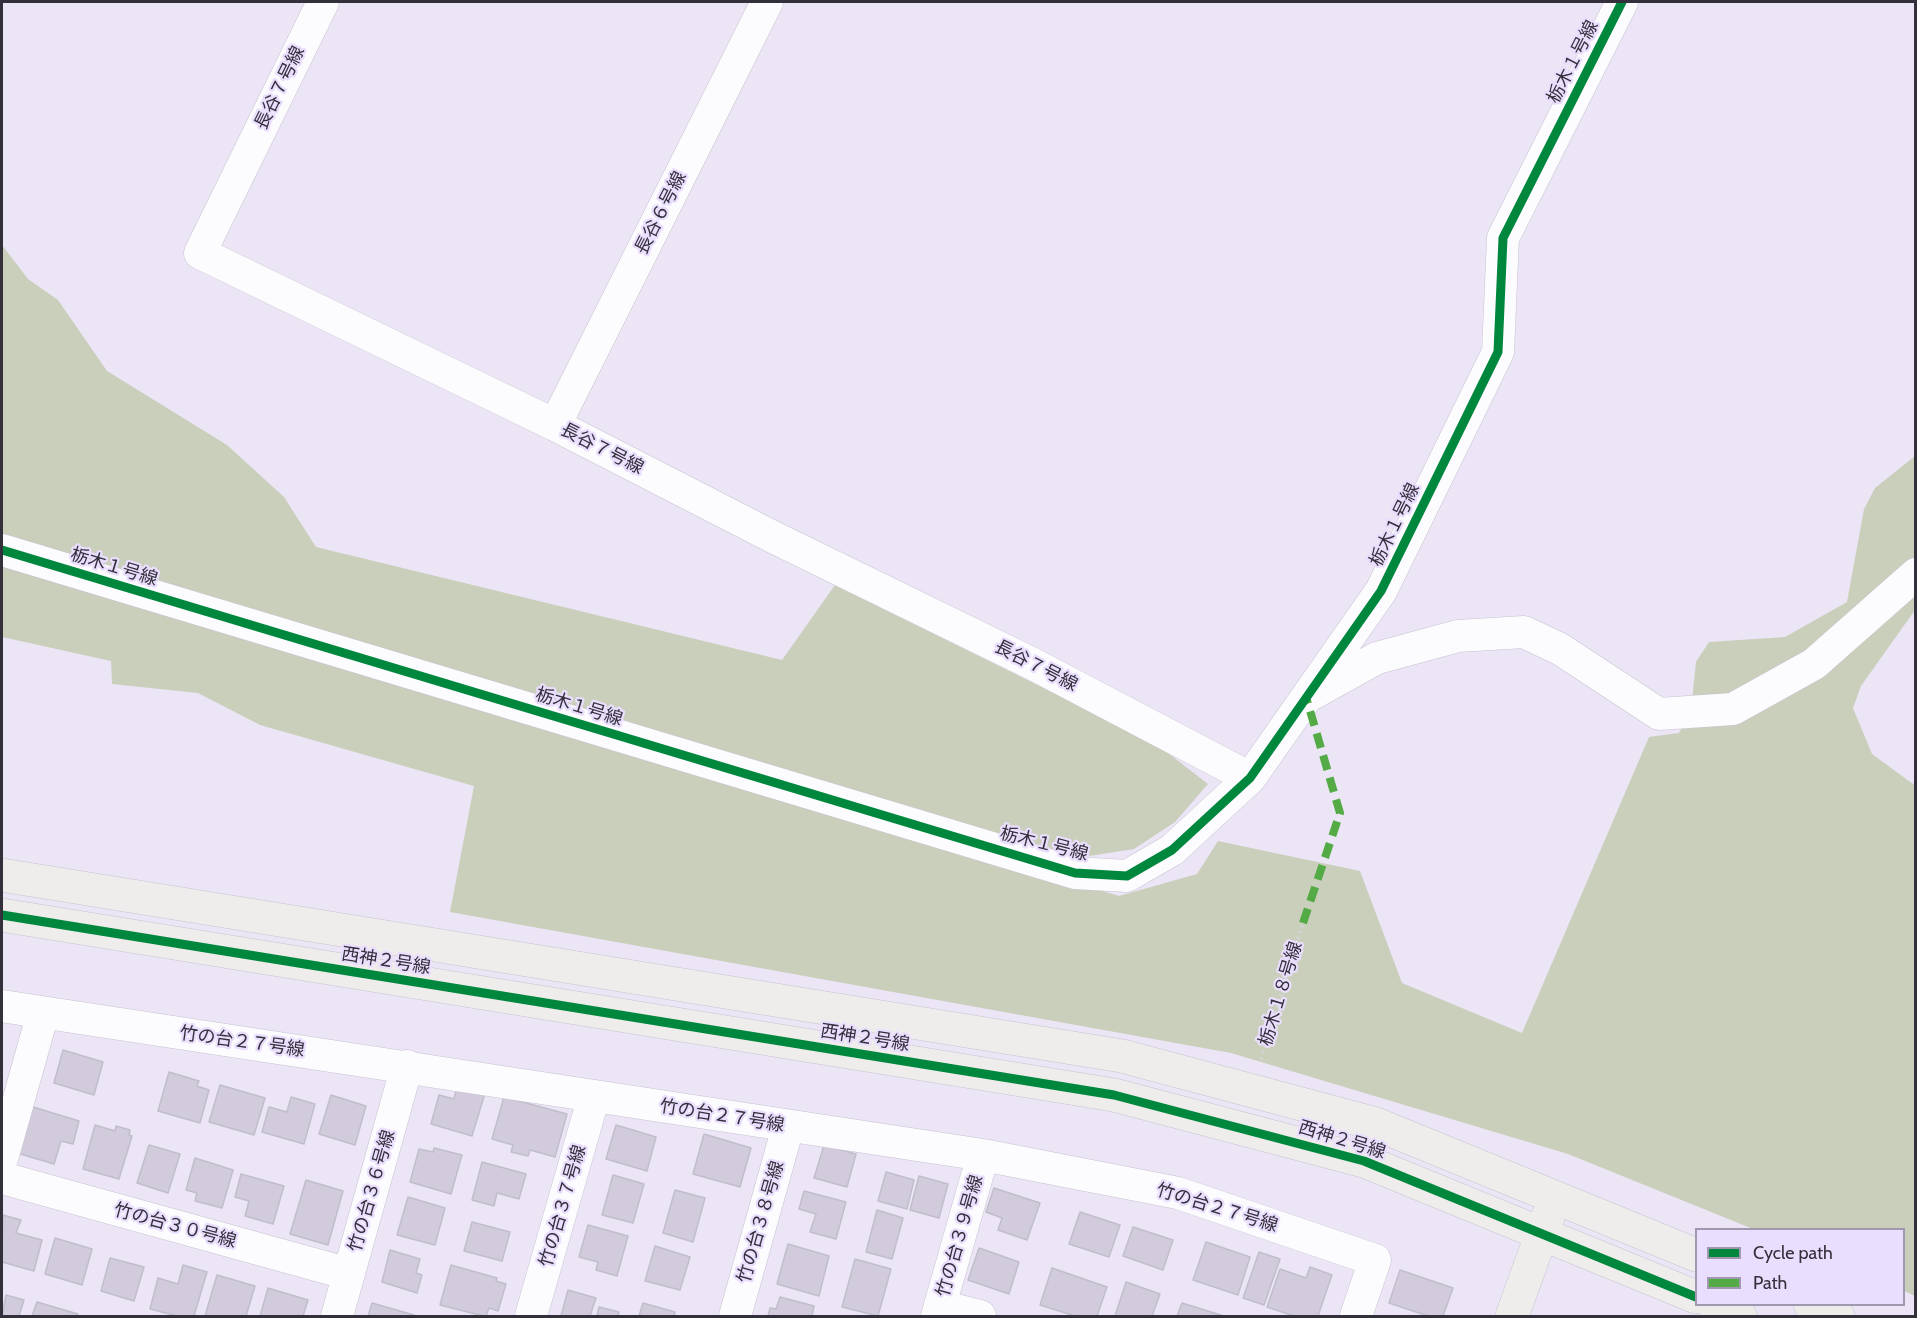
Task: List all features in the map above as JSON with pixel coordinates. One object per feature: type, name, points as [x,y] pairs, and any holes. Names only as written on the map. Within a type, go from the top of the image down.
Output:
[{"type":"street","name":"長谷７号線","points":[[322,2],[200,253],[555,425],[773,537],[1033,664],[1250,778]]},
{"type":"street","name":"長谷６号線","points":[[555,425],[767,2]]},
{"type":"street","name":"栃木１号線","points":[[2,550],[1075,873],[1126,876],[1172,850],[1250,778],[1381,591],[1498,352],[1503,238],[1622,2]]},
{"type":"street","points":[[1306,697],[1377,658],[1458,636],[1524,632],[1560,649],[1659,714],[1733,709],[1814,664],[1916,574]]},
{"type":"street","name":"西神２号線","points":[[2,875],[1122,1056],[1376,1124],[1695,1255]]},
{"type":"street","name":"西神２号線","points":[[2,915],[1114,1095],[1364,1161],[1695,1298]]},
{"type":"street","name":"竹の台２７号線","points":[[2,1006],[407,1065],[788,1127],[983,1155],[1178,1193],[1375,1260],[1356,1317]]},
{"type":"street","points":[[2,1159],[43,1013]]},
{"type":"street","name":"竹の台３６号線","points":[[337,1317],[407,1065]]},
{"type":"street","name":"竹の台３７号線","points":[[531,1317],[594,1096]]},
{"type":"street","name":"竹の台３８号線","points":[[735,1317],[788,1127]]},
{"type":"street","name":"竹の台３９号線","points":[[939,1311],[983,1155]]},
{"type":"street","name":"竹の台３０号線","points":[[2,1178],[349,1274]]},
{"type":"street","points":[[1512,1317],[1555,1196]]},
{"type":"street","points":[[1715,1306],[1740,1317]]},
{"type":"street","points":[[1812,1306],[1838,1317]]},
{"type":"street","points":[[939,1311],[980,1317]]},
{"type":"green space","points":[[2,245],[28,279],[58,300],[107,371],[227,445],[284,497],[316,547],[782,660],[835,585],[1155,743],[1208,784],[1175,822],[1134,849],[1076,858],[2,534]]},
{"type":"green space","points":[[1915,456],[1915,610],[1861,686],[1853,708],[1872,754],[1913,784],[1915,782],[1915,1296],[1905,1291],[1905,1228],[1751,1228],[1568,1154],[1231,1053],[450,912],[474,786],[260,725],[198,693],[112,684],[111,661],[2,637],[2,565],[1119,896],[1197,874],[1218,841],[1360,871],[1402,983],[1522,1033],[1649,737],[1679,733],[1691,710],[1696,662],[1709,642],[1785,637],[1847,602],[1864,509],[1875,488]]},
{"type":"building","points":[[63,1050],[103,1062],[94,1095],[54,1083]]},
{"type":"building","points":[[169,1072],[199,1081],[197,1086],[209,1090],[200,1123],[158,1111]]},
{"type":"building","points":[[220,1085],[265,1098],[254,1135],[209,1122]]},
{"type":"building","points":[[457,1086],[485,1093],[472,1136],[431,1124],[439,1095],[454,1099]]},
{"type":"building","points":[[331,1095],[366,1106],[355,1145],[319,1134]]},
{"type":"building","points":[[291,1097],[315,1104],[304,1144],[262,1132],[269,1107],[287,1112]]},
{"type":"building","points":[[504,1097],[567,1114],[555,1157],[530,1150],[528,1156],[511,1152],[513,1145],[492,1139]]},
{"type":"building","points":[[30,1106],[79,1121],[73,1144],[61,1141],[54,1164],[17,1153]]},
{"type":"building","points":[[95,1125],[115,1131],[116,1126],[130,1130],[129,1135],[132,1136],[119,1179],[83,1169]]},
{"type":"building","points":[[616,1125],[656,1137],[647,1171],[606,1159]]},
{"type":"building","points":[[704,1134],[751,1148],[740,1187],[693,1174]]},
{"type":"building","points":[[149,1145],[180,1154],[168,1193],[137,1183]]},
{"type":"building","points":[[824,1145],[856,1154],[847,1187],[814,1178]]},
{"type":"building","points":[[434,1148],[462,1155],[451,1194],[410,1182],[419,1149],[433,1152]]},
{"type":"building","points":[[195,1158],[233,1170],[222,1208],[195,1201],[197,1193],[186,1190]]},
{"type":"building","points":[[482,1162],[526,1174],[519,1199],[497,1193],[494,1206],[472,1200]]},
{"type":"building","points":[[886,1172],[914,1180],[907,1209],[878,1201]]},
{"type":"building","points":[[241,1174],[284,1186],[273,1224],[245,1216],[249,1201],[235,1197]]},
{"type":"building","points":[[613,1175],[644,1184],[633,1223],[602,1215]]},
{"type":"building","points":[[919,1176],[948,1184],[939,1218],[910,1210]]},
{"type":"building","points":[[306,1180],[343,1191],[328,1245],[290,1234]]},
{"type":"building","points":[[994,1188],[1040,1203],[1027,1240],[998,1230],[1002,1218],[986,1212]]},
{"type":"building","points":[[675,1190],[705,1198],[693,1242],[663,1233]]},
{"type":"building","points":[[804,1191],[846,1202],[836,1239],[810,1232],[816,1214],[799,1209]]},
{"type":"building","points":[[408,1197],[445,1208],[435,1245],[397,1235]]},
{"type":"building","points":[[877,1210],[903,1218],[892,1259],[866,1252]]},
{"type":"building","points":[[1080,1212],[1120,1225],[1109,1257],[1069,1244]]},
{"type":"building","points":[[3,1215],[21,1220],[16,1233],[42,1240],[34,1271],[2,1262]]},
{"type":"building","points":[[472,1222],[510,1232],[502,1261],[464,1251]]},
{"type":"building","points":[[588,1225],[628,1236],[617,1276],[596,1270],[598,1262],[579,1257]]},
{"type":"building","points":[[1133,1227],[1173,1240],[1163,1270],[1123,1256]]},
{"type":"building","points":[[55,1238],[92,1249],[82,1285],[45,1274]]},
{"type":"building","points":[[1206,1242],[1250,1257],[1238,1295],[1193,1280]]},
{"type":"building","points":[[788,1244],[829,1256],[819,1296],[777,1284]]},
{"type":"building","points":[[655,1246],[690,1257],[680,1290],[645,1281]]},
{"type":"building","points":[[979,1248],[1019,1262],[1009,1294],[968,1280]]},
{"type":"building","points":[[390,1250],[420,1259],[416,1273],[422,1275],[417,1293],[382,1282]]},
{"type":"building","points":[[1259,1252],[1280,1259],[1264,1305],[1243,1298]]},
{"type":"building","points":[[110,1258],[144,1267],[134,1301],[101,1291]]},
{"type":"building","points":[[855,1259],[891,1269],[878,1316],[842,1307]]},
{"type":"building","points":[[183,1265],[207,1272],[194,1316],[177,1316],[150,1309],[158,1278],[178,1284]]},
{"type":"building","points":[[451,1265],[497,1278],[496,1281],[506,1284],[498,1311],[489,1308],[486,1316],[483,1316],[440,1305]]},
{"type":"building","points":[[1310,1267],[1332,1275],[1318,1316],[1294,1316],[1267,1307],[1280,1269],[1306,1278]]},
{"type":"building","points":[[1052,1268],[1107,1287],[1097,1316],[1075,1316],[1040,1305]]},
{"type":"building","points":[[1400,1270],[1453,1288],[1443,1316],[1428,1316],[1389,1303]]},
{"type":"building","points":[[217,1275],[255,1286],[246,1316],[205,1316]]},
{"type":"building","points":[[1126,1282],[1160,1294],[1152,1316],[1115,1316]]},
{"type":"building","points":[[268,1288],[308,1300],[303,1316],[260,1316]]},
{"type":"building","points":[[568,1290],[596,1298],[590,1316],[561,1316]]},
{"type":"building","points":[[6,1295],[24,1300],[19,1316],[2,1316]]},
{"type":"building","points":[[780,1297],[814,1306],[812,1316],[768,1316],[770,1308],[776,1309]]},
{"type":"building","points":[[37,1302],[78,1314],[77,1316],[32,1316]]},
{"type":"building","points":[[372,1303],[414,1315],[368,1316]]},
{"type":"building","points":[[643,1303],[675,1312],[674,1316],[639,1316]]},
{"type":"building","points":[[1182,1303],[1224,1316],[1177,1316]]},
{"type":"building","points":[[599,1307],[619,1312],[618,1316],[597,1316]]},
{"type":"marked path","points":[[1303,923],[1340,813],[1306,697]]},
{"type":"cycle path","points":[[2,550],[1075,873],[1127,876],[1172,850],[1250,778],[1381,591],[1498,352],[1503,238],[1622,2]]},
{"type":"cycle path","points":[[2,915],[1114,1095],[1364,1161],[1695,1297]]}]
